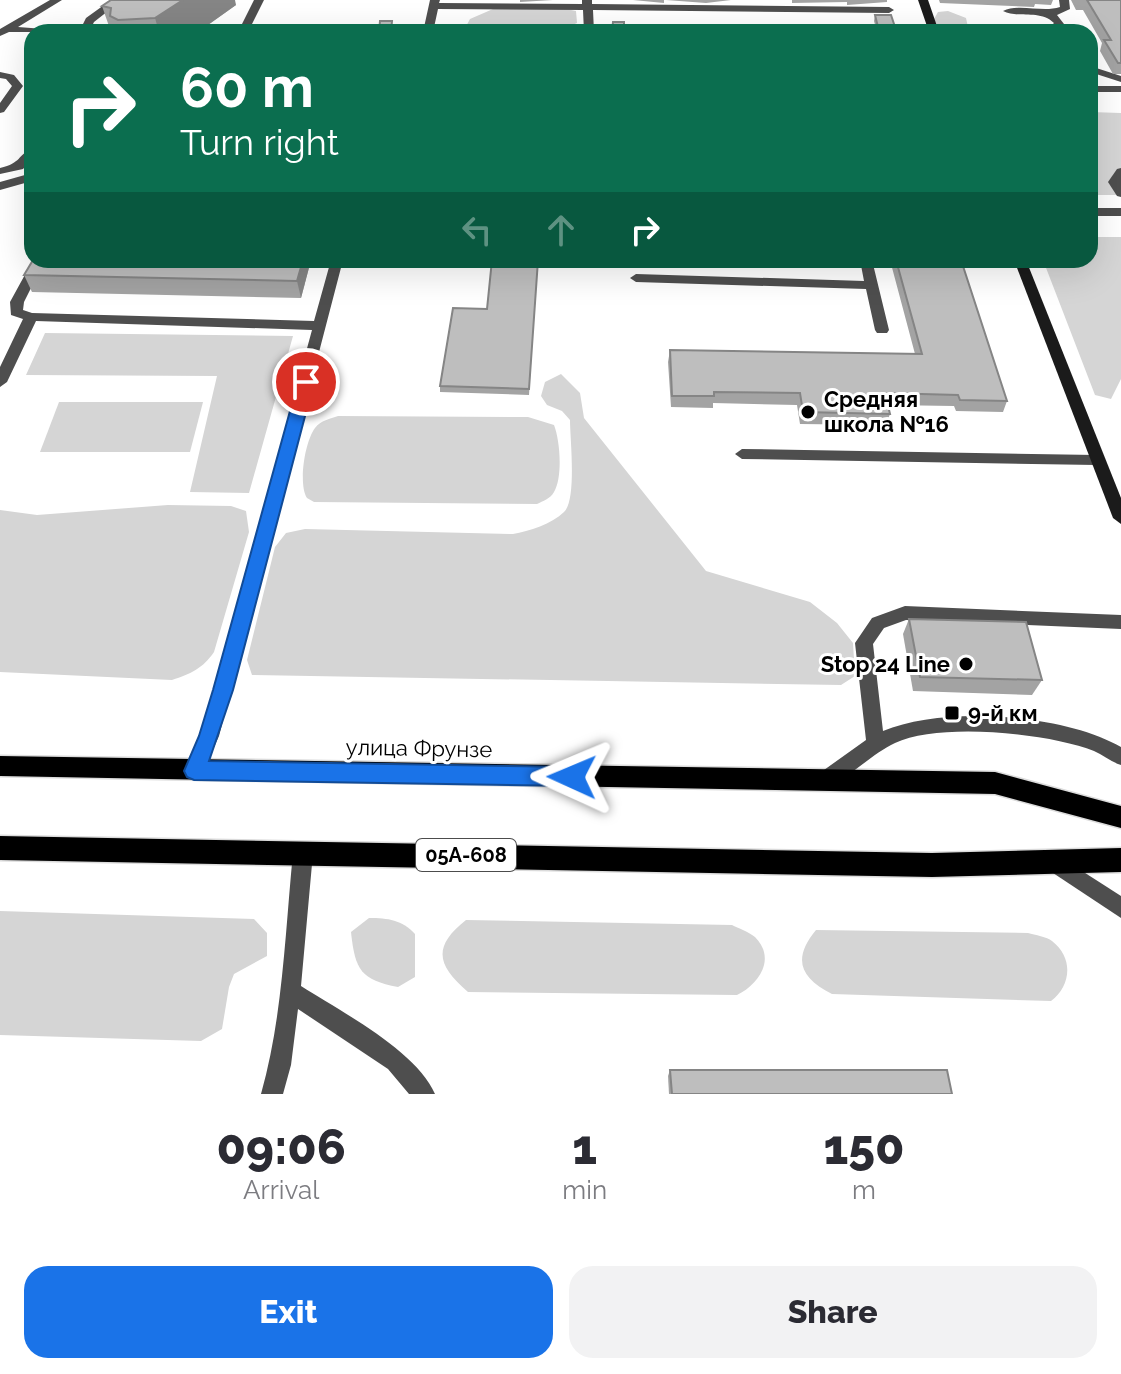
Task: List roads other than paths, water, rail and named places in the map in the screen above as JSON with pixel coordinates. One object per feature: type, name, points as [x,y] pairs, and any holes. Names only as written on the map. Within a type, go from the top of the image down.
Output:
[{"type":"main road","points":[[923,0],[931,24]]},
{"type":"main road","points":[[1023,268],[1121,518]]},
{"type":"main road","name":"улица Фрунзе","points":[[0,766],[995,783],[1121,817]]},
{"type":"main road","name":"05А-608","points":[[0,848],[932,865],[1121,860]]},
{"type":"lane","points":[[4,31],[57,0]]},
{"type":"lane","points":[[88,24],[117,0]]},
{"type":"lane","points":[[247,24],[259,0]]},
{"type":"lane","points":[[1008,11],[1050,14],[1065,9],[1064,0]]},
{"type":"lane","points":[[430,24],[434,3],[754,4],[889,10]]},
{"type":"lane","points":[[587,4],[588,24]]},
{"type":"lane","points":[[1050,14],[1059,24]]},
{"type":"lane","points":[[971,15],[974,24]]},
{"type":"lane","points":[[4,31],[24,32]]},
{"type":"lane","points":[[1098,72],[1121,79]]},
{"type":"lane","points":[[0,75],[10,77],[18,86],[0,110]]},
{"type":"lane","points":[[1098,89],[1121,89]]},
{"type":"lane","points":[[0,171],[19,167],[24,161]]},
{"type":"lane","points":[[1121,171],[1114,182],[1121,193]]},
{"type":"lane","points":[[0,186],[24,179]]},
{"type":"lane","points":[[1098,212],[1121,212]]},
{"type":"lane","points":[[35,268],[17,302],[16,312],[31,317],[321,326]]},
{"type":"lane","points":[[194,771],[210,736],[223,690],[335,268]]},
{"type":"lane","points":[[868,268],[882,330]]},
{"type":"lane","points":[[636,278],[872,285]]},
{"type":"lane","points":[[0,382],[31,317]]},
{"type":"lane","points":[[742,454],[1096,460]]},
{"type":"lane","points":[[876,745],[864,643],[878,623],[905,613],[1121,622]]},
{"type":"lane","points":[[824,781],[858,753],[913,728],[959,725],[1056,732],[1098,744],[1121,757]]},
{"type":"lane","points":[[272,1094],[280,1065],[290,991],[303,853]]},
{"type":"lane","points":[[1054,862],[1121,908]]},
{"type":"lane","points":[[290,991],[396,1061],[424,1094]]},
{"type":"place","name":"Средняя школа №16","points":[[808,412]]},
{"type":"place","name":"Stop 24 Line","points":[[966,664]]},
{"type":"place","name":"9-й км","points":[[952,713]]}]
